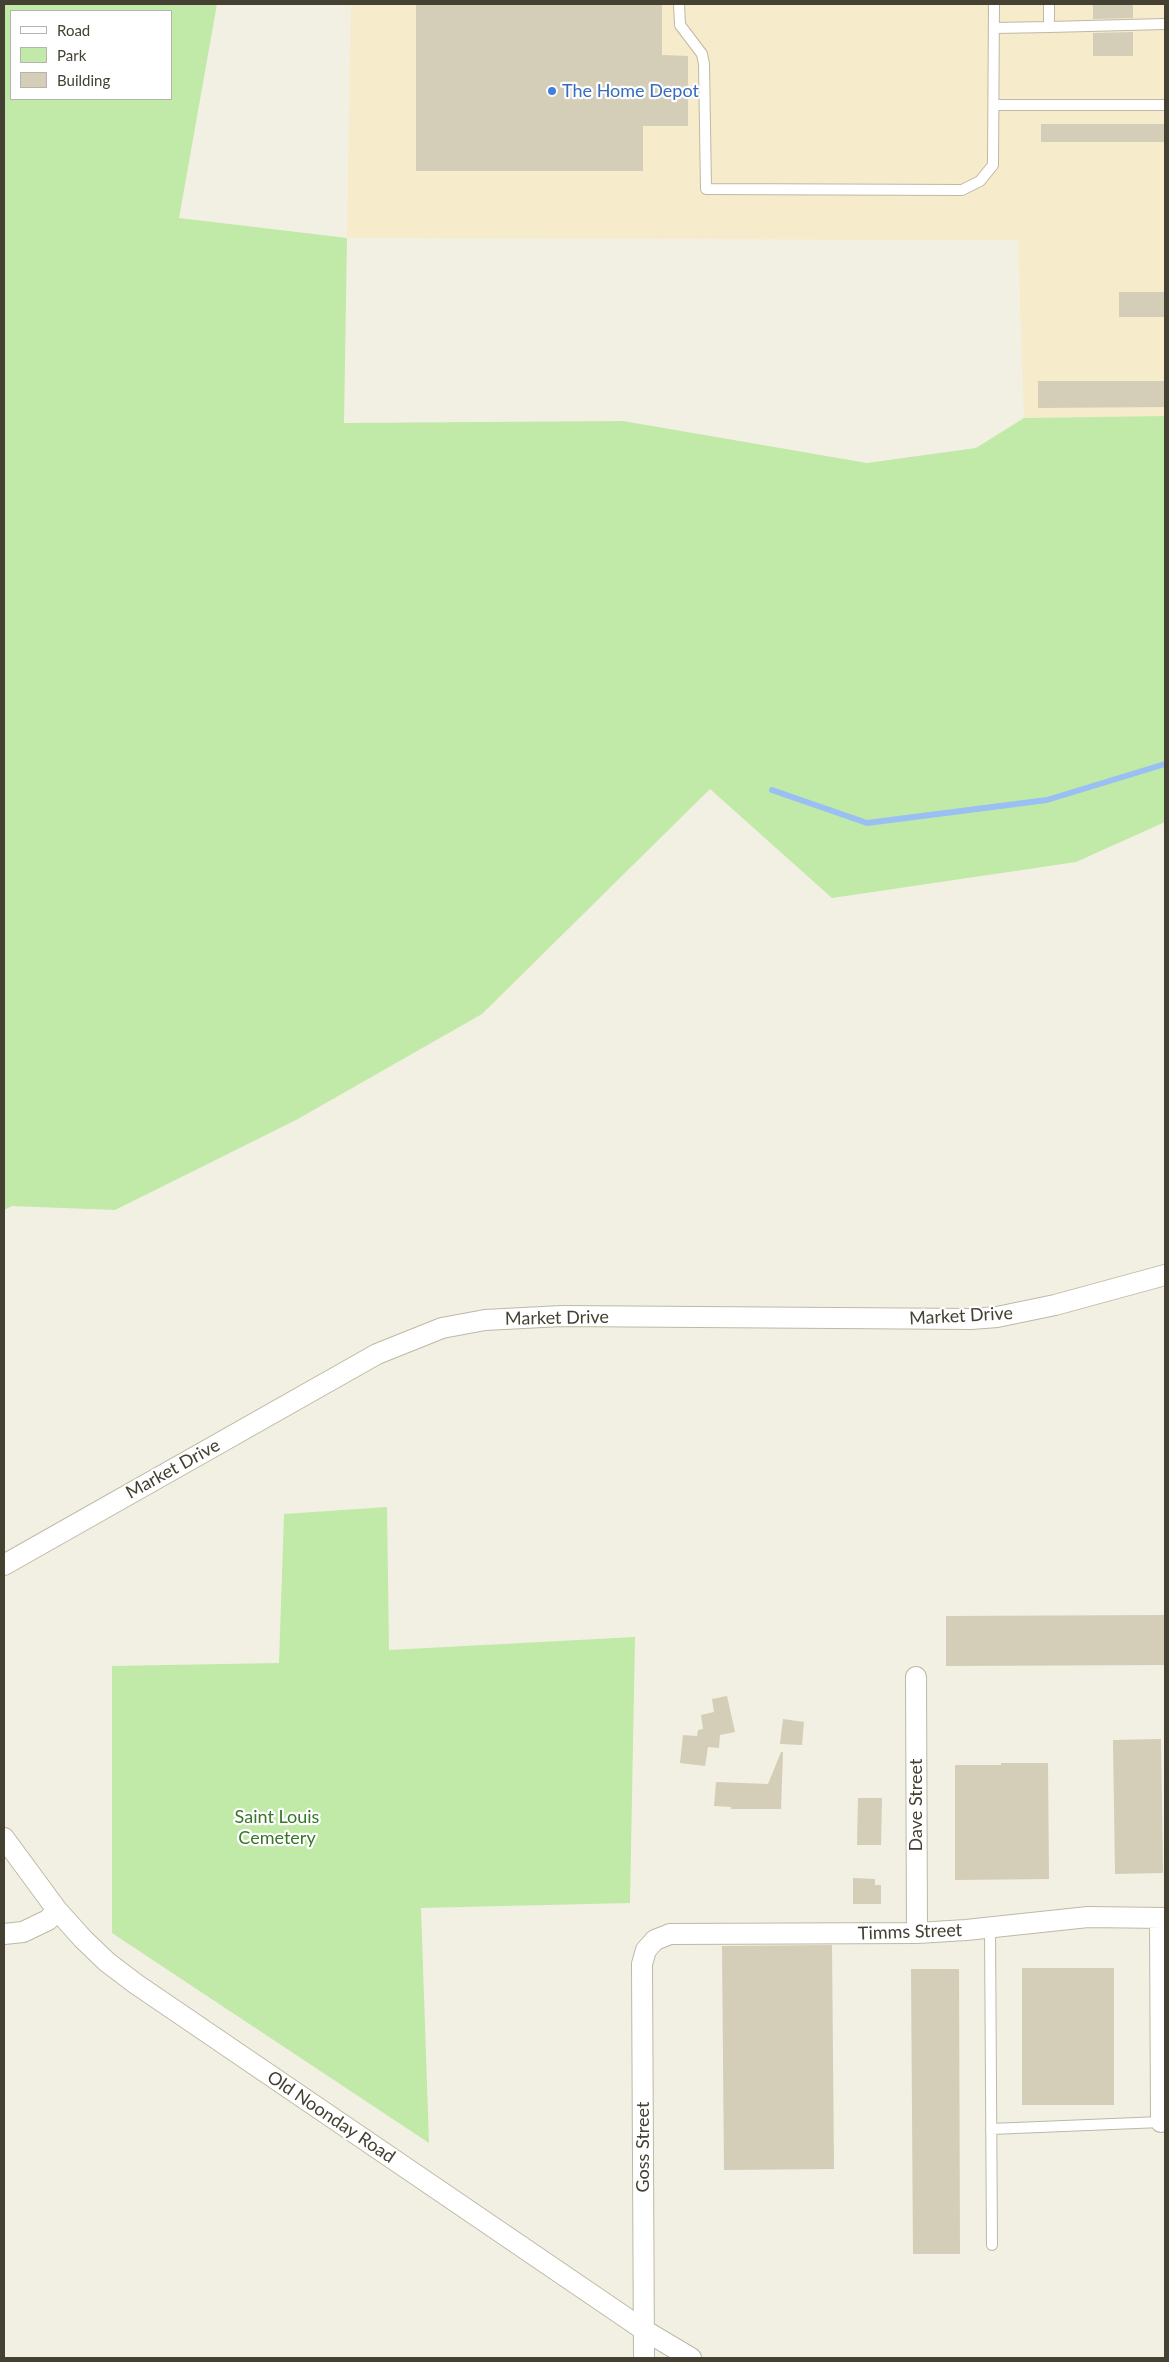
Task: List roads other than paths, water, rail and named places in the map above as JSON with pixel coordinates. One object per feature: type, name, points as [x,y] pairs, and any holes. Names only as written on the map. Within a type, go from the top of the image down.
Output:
[{"type":"street","name":"Market Drive","points":[[4,1565],[377,1354],[442,1328],[485,1320],[562,1316],[971,1319],[997,1317],[1055,1305],[1165,1274]]},
{"type":"street","name":"Dave Street","points":[[916,1677],[917,1933]]},
{"type":"street","name":"Old Noonday Road","points":[[4,1838],[57,1910],[107,1962],[136,1984],[644,2330],[691,2358]]},
{"type":"street","points":[[4,1934],[23,1932],[48,1920],[57,1910]]},
{"type":"street","name":"Timms Street","points":[[655,1940],[670,1934],[917,1933],[990,1928],[1088,1917],[1162,1918]]},
{"type":"street","points":[[1161,2122],[1162,1918]]},
{"type":"street","name":"Goss Street","points":[[644,2358],[642,1964],[646,1950],[655,1940]]},
{"type":"lane","points":[[679,4],[680,25],[702,54],[704,64],[706,189],[962,190],[980,181],[993,165],[994,4]]},
{"type":"lane","points":[[1049,4],[1050,27]]},
{"type":"lane","points":[[994,28],[1165,24]]},
{"type":"lane","points":[[994,105],[1165,105]]},
{"type":"lane","points":[[990,1928],[992,2246]]},
{"type":"lane","points":[[991,2129],[1161,2122]]},
{"type":"waterway","points":[[772,790],[867,823],[1047,800],[1165,764]]},
{"type":"place","name":"The Home Depot","points":[[552,91]]},
{"type":"park label","name":"Saint Louis Cemetery","points":[[277,1827]]}]
